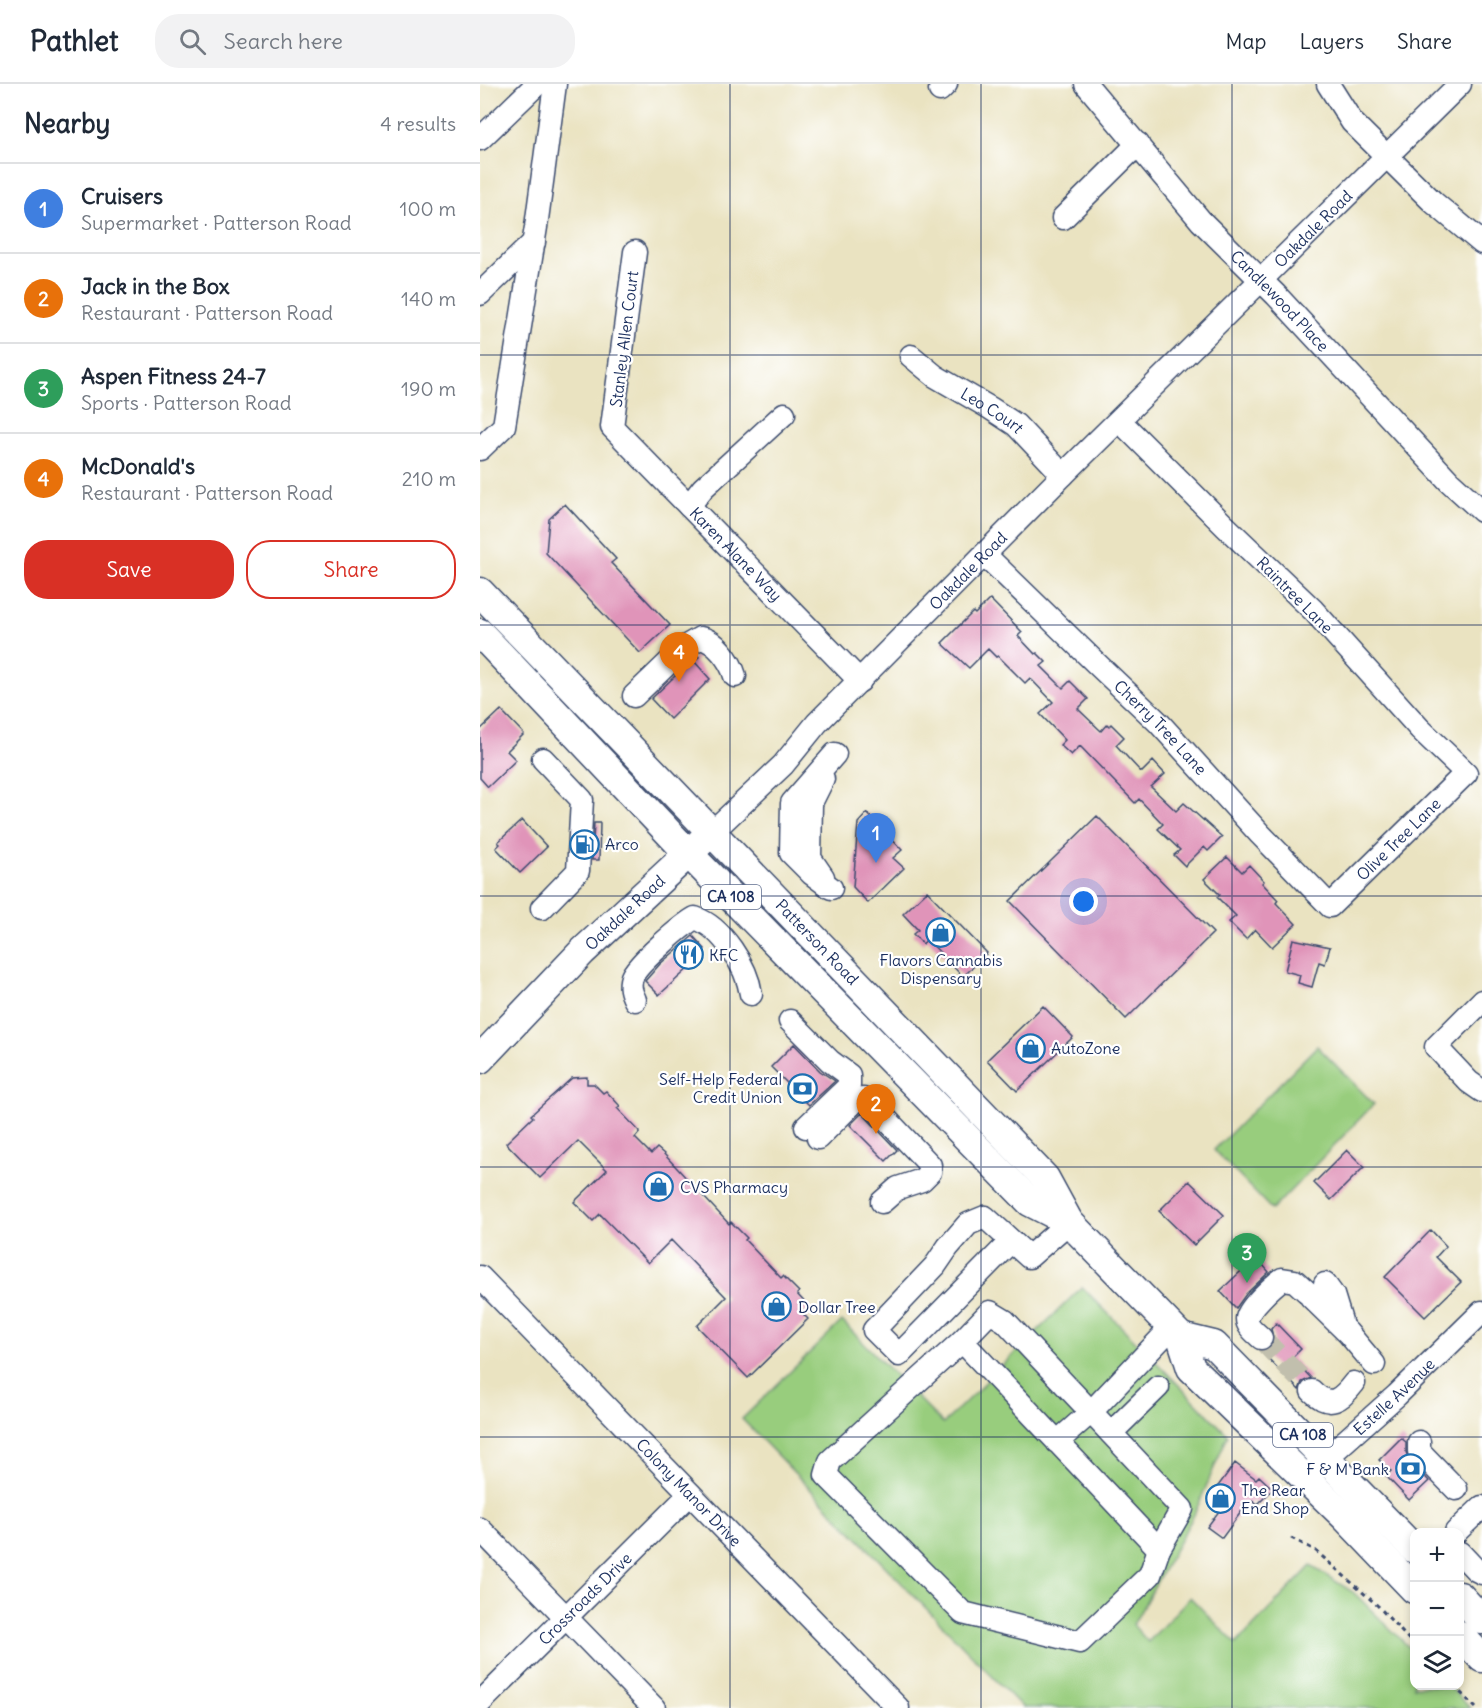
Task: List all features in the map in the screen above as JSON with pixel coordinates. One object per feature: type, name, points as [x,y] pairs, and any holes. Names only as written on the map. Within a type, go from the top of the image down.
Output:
[{"type":"main road","name":"Patterson Road","points":[[480,592],[1045,1178],[1069,1222],[1176,1333],[1191,1368],[1304,1477],[1410,1585]]},
{"type":"main road","name":"Patterson Road","points":[[480,633],[688,853],[1030,1202],[1069,1222]]},
{"type":"main road","name":"Oakdale Road","points":[[480,1059],[582,951],[712,832]]},
{"type":"main road","name":"CA 108","points":[[1176,1333],[1214,1345],[1410,1545]]},
{"type":"main road","points":[[1464,1600],[1482,1620]]},
{"type":"main road","points":[[1461,1636],[1482,1658]]},
{"type":"street","points":[[480,139],[537,84]]},
{"type":"street","points":[[480,449],[504,426],[534,242],[555,84]]},
{"type":"street","name":"Candlewood Place","points":[[1086,84],[1201,221],[1261,281],[1426,457],[1482,511]]},
{"type":"street","points":[[1328,84],[1352,122],[1433,202],[1482,243]]},
{"type":"street","name":"Oakdale Road","points":[[712,832],[783,765],[817,723],[1063,475],[1460,84]]},
{"type":"street","points":[[1063,218],[1138,144]]},
{"type":"street","points":[[480,294],[534,242]]},
{"type":"street","name":"Stanley Allen Court","points":[[612,427],[635,252]]},
{"type":"street","name":"Leo Court","points":[[910,356],[935,376],[1016,425],[1063,475]]},
{"type":"street","points":[[689,506],[703,488],[784,414]]},
{"type":"street","name":"Raintree Lane","points":[[1120,421],[1313,610],[1420,729],[1466,772]]},
{"type":"street","name":"Karen Alane Way","points":[[612,427],[860,681]]},
{"type":"street","name":"Cherry Tree Lane","points":[[985,555],[1160,723],[1260,834],[1330,906]]},
{"type":"street","points":[[634,696],[694,640],[705,639],[711,642],[731,665],[735,676]]},
{"type":"street","points":[[811,868],[791,853],[792,803],[835,754]]},
{"type":"street","points":[[542,909],[578,871],[582,800],[543,759]]},
{"type":"street","name":"Olive Tree Lane","points":[[1330,906],[1466,772]]},
{"type":"street","points":[[635,1000],[630,990],[633,975],[666,941],[695,918],[708,926],[738,958],[749,981],[751,994]]},
{"type":"street","points":[[1482,1001],[1436,1047],[1469,1082],[1482,1091]]},
{"type":"street","points":[[790,1021],[830,1061],[849,1075],[850,1080],[849,1086],[812,1133],[855,1101],[863,1099],[871,1103],[930,1165],[930,1172],[922,1180],[898,1188],[882,1202]]},
{"type":"street","points":[[1011,1241],[899,1355],[874,1330],[935,1266],[968,1224],[985,1217],[1029,1257],[1069,1222]]},
{"type":"street","points":[[1261,1338],[1250,1326],[1247,1316],[1252,1308],[1287,1276],[1315,1288],[1374,1364]]},
{"type":"street","name":"Colony Manor Drive","points":[[480,1277],[898,1708]]},
{"type":"street","points":[[990,1312],[1005,1321],[1182,1509],[1159,1550],[1150,1575],[1080,1642],[963,1613],[826,1474],[830,1461],[962,1341],[990,1312]]},
{"type":"street","name":"Estelle Avenue","points":[[1304,1477],[1397,1395],[1482,1312]]},
{"type":"street","points":[[1057,1442],[1176,1333]]},
{"type":"street","points":[[962,1341],[1159,1550]]},
{"type":"street","points":[[1312,1391],[1323,1400],[1338,1400],[1354,1383]]},
{"type":"street","points":[[1111,1433],[1158,1387]]},
{"type":"street","points":[[1421,1440],[1461,1484]]},
{"type":"street","name":"Crossroads Drive","points":[[480,1703],[690,1494]]},
{"type":"street","points":[[1461,1528],[1482,1507]]},
{"type":"street","points":[[480,1528],[654,1708]]},
{"type":"street","points":[[1464,1557],[1482,1573]]},
{"type":"path","points":[[1291,1539],[1315,1550],[1378,1606],[1410,1641]]},
{"type":"path","points":[[1458,1690],[1476,1708]]},
{"type":"green space","points":[[1317,1046],[1374,1104],[1272,1210],[1214,1150]]},
{"type":"green space","points":[[1082,1287],[1228,1435],[1194,1515],[1133,1625],[1148,1642],[1190,1597],[1236,1644],[1311,1566],[1353,1592],[1410,1648],[1410,1690],[1453,1690],[1470,1708],[1023,1708],[742,1419],[842,1321],[943,1424]]},
{"type":"building","points":[[565,504],[616,559],[611,563],[670,625],[640,653],[546,553],[549,519]]},
{"type":"building","points":[[990,599],[1022,632],[1018,636],[1046,662],[1041,666],[1063,688],[1070,681],[1088,699],[1078,709],[1101,731],[1107,724],[1109,726],[1111,724],[1124,737],[1116,745],[1140,771],[1142,772],[1153,761],[1165,774],[1151,787],[1176,811],[1184,803],[1222,837],[1208,851],[1204,847],[1185,866],[1174,855],[1180,850],[1158,829],[1163,824],[1139,799],[1135,803],[1080,746],[1071,755],[1060,745],[1065,740],[1040,714],[1053,702],[1030,678],[1025,683],[988,649],[969,668],[942,643],[973,612],[975,614]]},
{"type":"building","points":[[697,655],[699,657],[694,661],[710,679],[670,719],[651,699]]},
{"type":"building","points":[[501,710],[524,734],[507,751],[516,760],[488,787],[480,778],[480,730]]},
{"type":"building","points":[[867,813],[902,850],[893,858],[904,868],[868,903],[853,887],[858,823]]},
{"type":"building","points":[[1097,816],[1213,933],[1126,1019],[1010,901]]},
{"type":"building","points":[[522,820],[547,847],[520,873],[496,848],[500,844],[498,842]]},
{"type":"building","points":[[594,823],[600,823],[599,860],[592,860]]},
{"type":"building","points":[[1227,857],[1242,872],[1249,865],[1278,900],[1276,903],[1296,924],[1272,947],[1255,929],[1246,939],[1229,922],[1236,916],[1217,897],[1220,895],[1204,879]]},
{"type":"building","name":"Flavors Cannabis Dispensary","points":[[927,891],[987,953],[963,977],[927,939],[923,944],[913,934],[918,930],[903,914]]},
{"type":"building","points":[[693,936],[705,949],[688,965],[690,967],[659,995],[645,981],[660,964]]},
{"type":"building","points":[[1293,939],[1330,947],[1325,964],[1319,962],[1312,987],[1298,983],[1300,975],[1285,971]]},
{"type":"building","name":"AutoZone","points":[[1043,1006],[1073,1037],[1017,1091],[987,1060]]},
{"type":"building","points":[[794,1044],[820,1071],[835,1081],[809,1105],[771,1067]]},
{"type":"building","points":[[587,1077],[587,1084],[594,1084],[603,1093],[606,1091],[620,1106],[617,1108],[640,1132],[635,1138],[651,1154],[657,1148],[664,1154],[729,1224],[731,1222],[747,1238],[745,1240],[781,1278],[783,1276],[799,1292],[797,1294],[810,1308],[803,1314],[808,1319],[748,1378],[697,1326],[726,1297],[671,1240],[648,1263],[600,1214],[593,1221],[574,1202],[607,1170],[578,1141],[540,1178],[506,1143],[533,1117],[531,1115],[572,1078]]},
{"type":"building","points":[[862,1113],[897,1150],[886,1161],[850,1125]]},
{"type":"building","points":[[1347,1150],[1364,1167],[1331,1200],[1314,1183]]},
{"type":"building","points":[[1189,1181],[1224,1215],[1194,1245],[1159,1211]]},
{"type":"building","points":[[1431,1230],[1446,1246],[1436,1257],[1461,1282],[1425,1317],[1385,1277]]},
{"type":"building","points":[[1256,1257],[1269,1272],[1246,1294],[1236,1308],[1220,1291]]},
{"type":"building","points":[[1276,1323],[1301,1349],[1292,1358],[1311,1378],[1302,1382],[1299,1390],[1261,1351],[1271,1347],[1274,1341],[1271,1329]]},
{"type":"building","name":"F & M Bank","points":[[1401,1438],[1406,1442],[1409,1460],[1429,1481],[1409,1500],[1386,1476],[1391,1471],[1379,1460]]},
{"type":"building","points":[[1235,1463],[1256,1479],[1259,1476],[1273,1489],[1257,1505],[1253,1501],[1241,1512],[1222,1538],[1207,1527],[1223,1506],[1210,1497]]},
{"type":"tunnel","points":[[1261,1338],[1312,1391]]},
{"type":"place","name":"McDonald's","points":[[679,682]]},
{"type":"place","name":"Arco","points":[[584,844]]},
{"type":"place","name":"Cruisers","points":[[876,863]]},
{"type":"place","name":"Flavors Cannabis Dispensary","points":[[941,932]]},
{"type":"place","name":"KFC","points":[[688,955]]},
{"type":"place","name":"AutoZone","points":[[1030,1048]]},
{"type":"place","name":"Self-Help Federal Credit Union","points":[[803,1088]]},
{"type":"place","name":"Jack in the Box","points":[[876,1134]]},
{"type":"place","name":"CVS Pharmacy","points":[[659,1187]]},
{"type":"place","name":"Aspen Fitness 24-7","points":[[1247,1283]]},
{"type":"place","name":"Dollar Tree","points":[[777,1307]]},
{"type":"place","name":"F & M Bank","points":[[1410,1469]]},
{"type":"place","name":"The Rear End Shop","points":[[1220,1499]]}]
